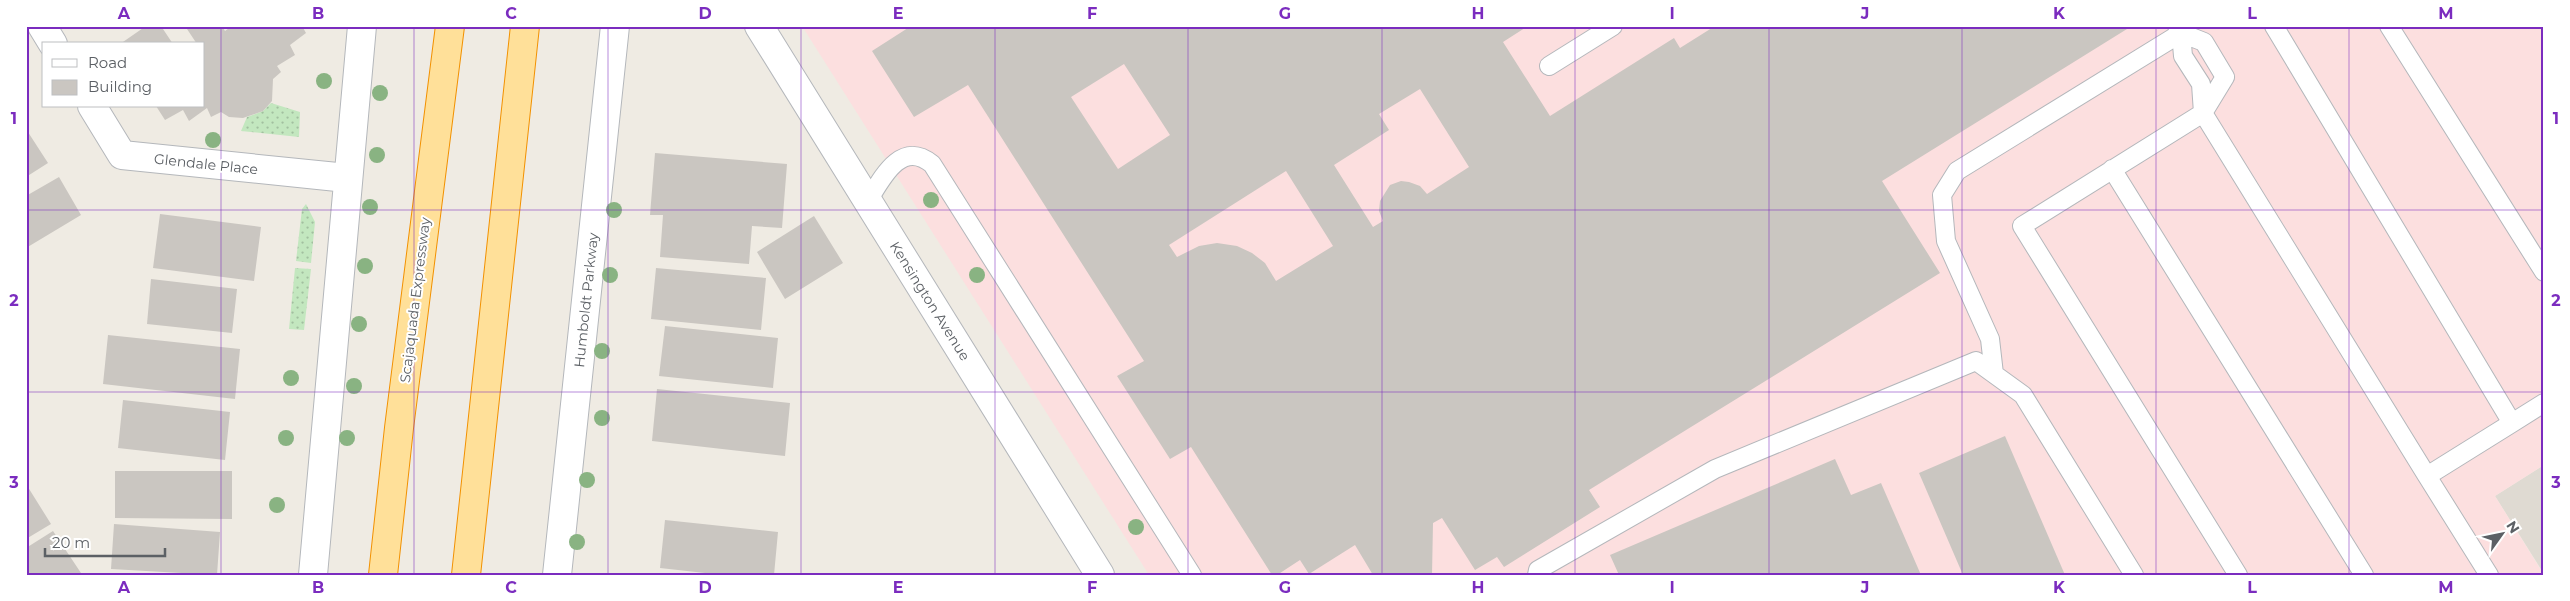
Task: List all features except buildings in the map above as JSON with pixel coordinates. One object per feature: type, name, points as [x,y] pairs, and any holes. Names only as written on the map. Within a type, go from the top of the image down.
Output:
[{"type":"highway","name":"Scajaquada Expressway","points":[[383,575],[400,418],[450,26]]},
{"type":"highway","points":[[466,575],[525,26]]},
{"type":"street","points":[[42,26],[52,42]]},
{"type":"street","points":[[313,575],[362,26]]},
{"type":"street","name":"Humboldt Parkway","points":[[557,575],[615,26]]},
{"type":"street","name":"Kensington Avenue","points":[[767,30],[868,201],[1100,575]]},
{"type":"street","name":"Glendale Place","points":[[93,108],[122,155],[347,178]]},
{"type":"lane","points":[[1549,66],[1613,26]]},
{"type":"lane","points":[[2274,26],[2512,423]]},
{"type":"lane","points":[[2389,26],[2544,272]]},
{"type":"lane","points":[[2179,30],[2204,42],[2225,77],[2203,113],[2022,226],[2238,575]]},
{"type":"lane","points":[[2179,30],[2183,56],[2201,84],[2203,113],[2489,575]]},
{"type":"lane","points":[[1994,374],[1990,339],[1946,241],[1942,195],[1957,171],[2179,30]]},
{"type":"lane","points":[[868,201],[890,166],[911,155],[922,156],[932,164],[1192,575]]},
{"type":"lane","points":[[2112,169],[2364,575]]},
{"type":"lane","points":[[1537,575],[1538,570],[1715,469],[1976,361],[2023,395],[2134,575]]},
{"type":"lane","points":[[2427,476],[2544,403]]},
{"type":"shaded area","points":[[802,26],[2544,26],[2544,465],[2495,496],[2544,575],[1149,575]]},
{"type":"shaded area","points":[[2544,465],[2544,574],[2495,496]]},
{"type":"green space","points":[[271,103],[300,112],[299,137],[241,131],[247,117],[263,111]]},
{"type":"green space","points":[[306,204],[315,222],[311,263],[296,261],[302,209]]},
{"type":"green space","points":[[295,268],[311,269],[304,330],[289,329]]}]
